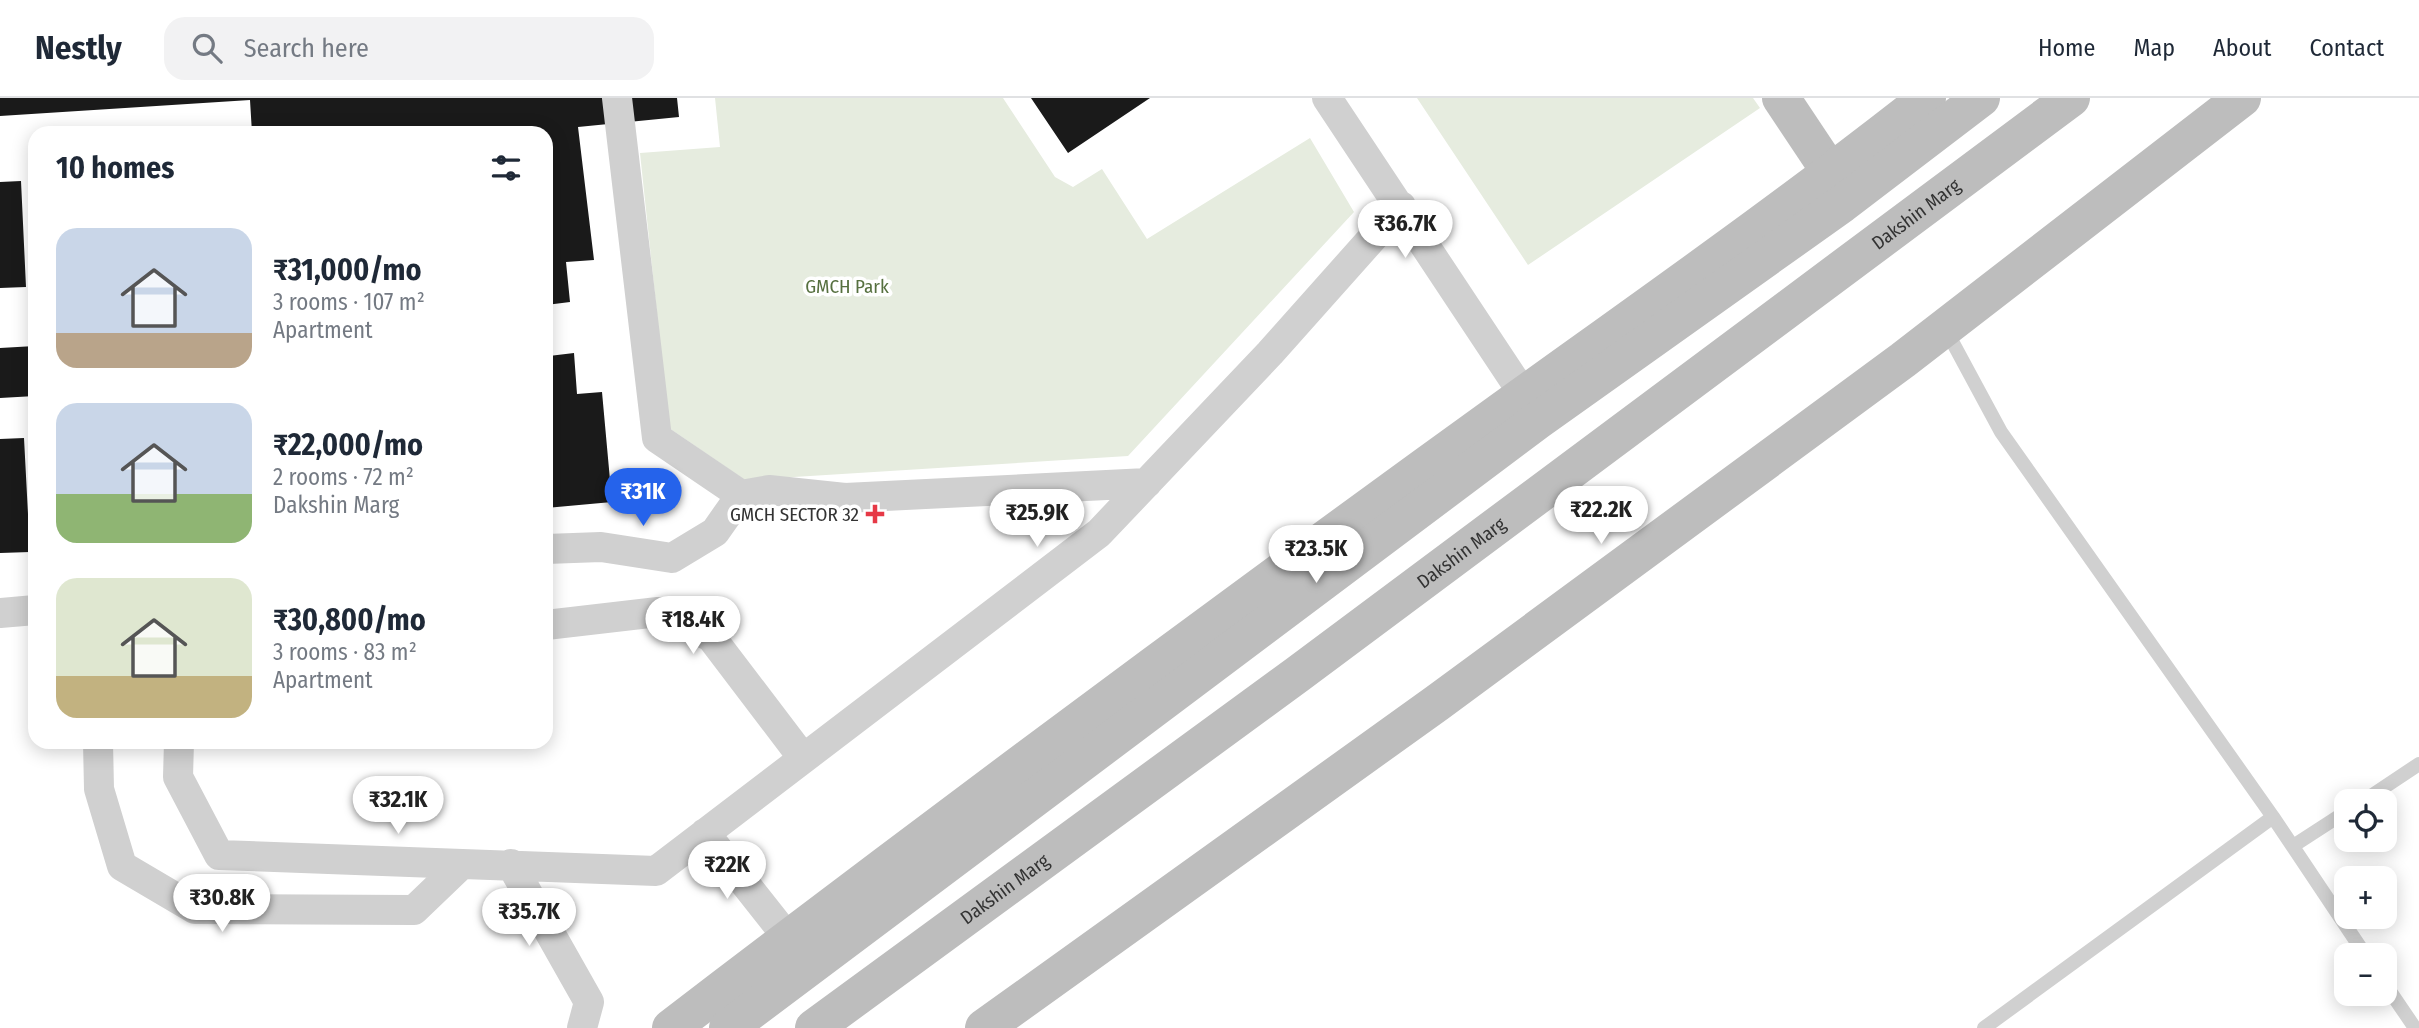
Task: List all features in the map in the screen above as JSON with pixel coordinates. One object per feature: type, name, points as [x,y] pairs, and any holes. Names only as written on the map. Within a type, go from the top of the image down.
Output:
[{"type":"street","points":[[617,98],[657,438],[741,495],[769,490],[845,498],[1147,483]]},
{"type":"street","points":[[1326,98],[1401,206],[1524,395]]},
{"type":"street","points":[[1781,98],[1831,173]]},
{"type":"street","points":[[671,1028],[788,938],[1524,395],[1831,173],[1927,98]]},
{"type":"street","points":[[728,1028],[1526,429],[1842,204],[1981,98]]},
{"type":"street","name":"Dakshin Marg","points":[[814,1028],[1298,674],[2071,98]]},
{"type":"street","points":[[984,1028],[1437,704],[1945,328],[2242,98]]},
{"type":"street","points":[[179,749],[178,777],[219,855],[656,871],[1100,533],[1270,353],[1401,206]]},
{"type":"street","points":[[553,549],[601,547],[672,558],[715,532],[741,495]]},
{"type":"street","points":[[0,613],[28,611]]},
{"type":"street","points":[[553,624],[658,612],[711,636],[803,758]]},
{"type":"street","points":[[98,749],[99,789],[122,866],[195,909],[414,909],[462,864]]},
{"type":"street","points":[[705,833],[788,938]]},
{"type":"street","points":[[511,864],[589,1002],[582,1028]]},
{"type":"lane","points":[[1945,328],[2001,432],[2273,817],[2357,943]]},
{"type":"lane","points":[[2381,789],[2419,764]]},
{"type":"lane","points":[[1984,1028],[2273,817]]},
{"type":"lane","points":[[2293,846],[2334,819]]},
{"type":"lane","points":[[2397,1002],[2415,1028]]},
{"type":"green space","name":"GMCH Park","points":[[715,98],[1003,98],[1055,177],[1073,187],[1102,169],[1147,239],[1310,138],[1354,212],[1128,456],[745,480],[669,428],[640,153],[720,147]]},
{"type":"green space","points":[[1417,98],[1753,98],[1760,108],[1528,265]]},
{"type":"building","points":[[0,98],[677,98],[679,117],[578,127],[594,260],[566,262],[570,302],[553,304],[553,126],[252,126],[250,100],[0,116]]},
{"type":"building","points":[[1031,98],[1150,98],[1068,153]]},
{"type":"building","points":[[21,181],[26,287],[0,288],[0,182]]},
{"type":"building","points":[[28,346],[28,396],[0,398],[0,348]]},
{"type":"building","points":[[574,353],[577,394],[602,392],[612,502],[553,507],[553,356]]},
{"type":"building","points":[[24,438],[28,552],[0,553],[0,439]]},
{"type":"place","name":"GMCH SECTOR 32","points":[[875,514]]}]
